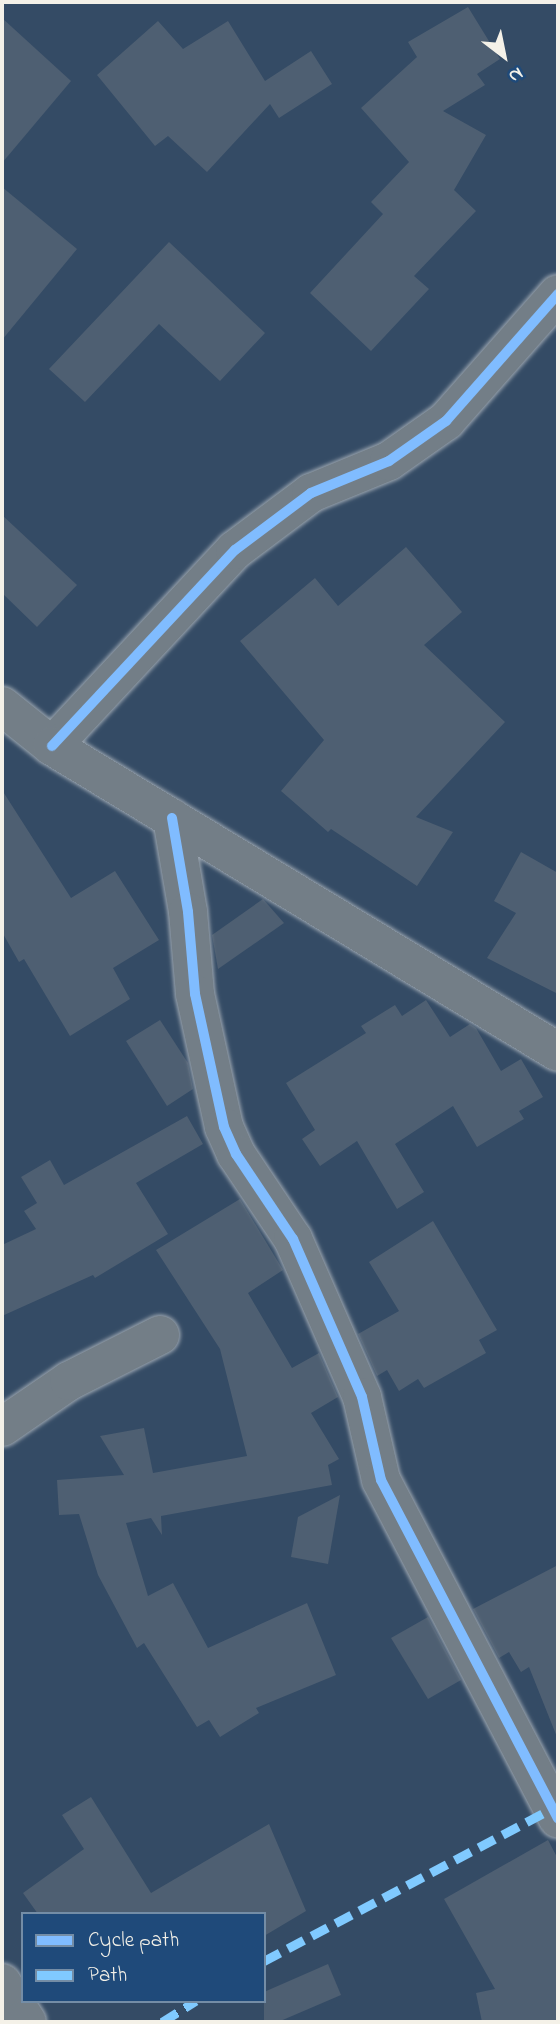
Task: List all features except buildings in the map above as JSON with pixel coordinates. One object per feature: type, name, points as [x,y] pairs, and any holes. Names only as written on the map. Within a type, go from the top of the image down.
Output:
[{"type":"street","points":[[52,746],[235,550],[311,493],[389,461],[446,421],[558,294]]},
{"type":"street","points":[[2,706],[52,746],[558,1052]]},
{"type":"street","points":[[172,818],[188,912],[195,994],[224,1127],[236,1154],[293,1239],[362,1397],[381,1480],[558,1819]]},
{"type":"street","points":[[2,1427],[69,1381],[159,1335]]},
{"type":"street","points":[[2,1983],[27,2022]]},
{"type":"marked path","points":[[266,1960],[553,1808]]},
{"type":"marked path","points":[[162,2022],[193,2003]]},
{"type":"cycle path","points":[[52,746],[235,550],[311,493],[389,461],[446,421],[558,294]]},
{"type":"cycle path","points":[[172,818],[188,912],[195,994],[224,1127],[236,1154],[293,1239],[362,1397],[381,1480],[558,1819]]}]
